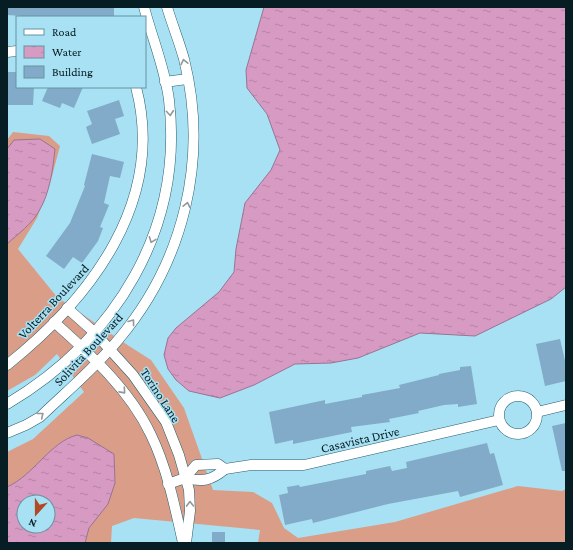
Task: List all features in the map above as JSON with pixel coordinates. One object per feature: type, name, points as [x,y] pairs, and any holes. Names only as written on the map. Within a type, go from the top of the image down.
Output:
[{"type":"street","name":"Solivita Boulevard","points":[[7,404],[36,385],[81,346],[119,301],[135,277],[148,250],[163,208],[170,156],[171,127],[160,57],[144,7]]},
{"type":"street","name":"Solivita Boulevard","points":[[7,433],[26,425],[40,416],[110,349],[150,295],[170,256],[184,217],[192,179],[194,142],[192,111],[184,60],[167,7]]},
{"type":"street","points":[[165,82],[187,79]]},
{"type":"street","name":"Volterra Boulevard","points":[[7,365],[28,348],[67,308],[98,272],[116,242],[129,213],[138,183],[144,134],[142,109],[136,88]]},
{"type":"street","name":"Torino Lane","points":[[67,308],[94,332],[134,375],[166,422],[189,490],[190,511],[186,543]]},
{"type":"street","points":[[54,322],[97,362],[132,402],[147,427],[162,461],[183,543]]},
{"type":"street","points":[[514,396],[526,398],[535,406],[537,412],[537,419],[530,430],[518,434],[506,430],[499,420],[500,408],[508,398],[514,396]]},
{"type":"street","points":[[537,412],[566,405]]},
{"type":"street","name":"Casavista Drive","points":[[225,469],[218,464],[196,465],[185,478],[199,482],[218,475],[225,469],[251,465],[304,465],[499,420]]},
{"type":"street","points":[[168,484],[185,478]]},
{"type":"shaded area","points":[[13,132],[49,136],[60,146],[51,180],[37,218],[18,249],[57,297],[151,360],[184,408],[213,490],[253,492],[272,503],[284,528],[298,538],[395,522],[518,486],[562,491],[566,489],[566,543],[258,543],[260,530],[134,518],[112,526],[111,543],[7,543],[7,452],[33,439],[84,392],[57,354],[35,375],[7,391],[7,140]]},
{"type":"water","points":[[264,7],[566,7],[566,287],[551,299],[475,336],[420,333],[358,358],[331,363],[295,364],[254,385],[220,398],[189,391],[176,380],[168,369],[164,355],[168,338],[176,328],[219,292],[234,272],[236,249],[245,203],[271,170],[280,150],[267,114],[247,88],[246,70]]},
{"type":"water","points":[[40,139],[55,149],[52,172],[46,196],[33,220],[7,244],[7,149],[14,140]]},
{"type":"water","points":[[77,435],[88,438],[114,454],[115,483],[108,504],[89,528],[85,543],[7,543],[7,487],[26,475],[58,444]]},
{"type":"building","points":[[7,7],[114,7],[114,16],[7,15]]},
{"type":"building","points":[[7,72],[16,72],[16,88],[34,88],[33,105],[7,105]]},
{"type":"building","points":[[48,88],[83,88],[74,108],[62,103],[60,108],[42,101]]},
{"type":"building","points":[[119,100],[124,116],[115,119],[120,134],[92,144],[86,127],[92,124],[87,111]]},
{"type":"building","points":[[92,154],[124,162],[120,178],[110,176],[104,203],[109,205],[100,227],[103,228],[98,241],[82,263],[73,257],[64,269],[46,256],[70,223],[85,186]]},
{"type":"building","points":[[560,339],[566,365],[566,381],[545,386],[536,344]]},
{"type":"building","points":[[471,366],[477,404],[458,407],[458,404],[444,405],[418,411],[419,413],[389,419],[390,422],[351,427],[352,432],[293,444],[293,440],[275,444],[269,412],[325,400],[325,404],[362,397],[362,395],[400,388],[399,385],[460,370],[460,367]]},
{"type":"building","points":[[566,423],[566,471],[562,471],[552,426]]},
{"type":"building","points":[[487,443],[490,454],[494,453],[503,485],[460,497],[458,491],[388,504],[313,523],[312,519],[285,525],[279,495],[288,493],[287,487],[299,485],[300,487],[366,474],[366,471],[390,466],[392,471],[407,468],[406,462]]},
{"type":"building","points":[[212,532],[225,532],[225,543],[212,543]]}]
